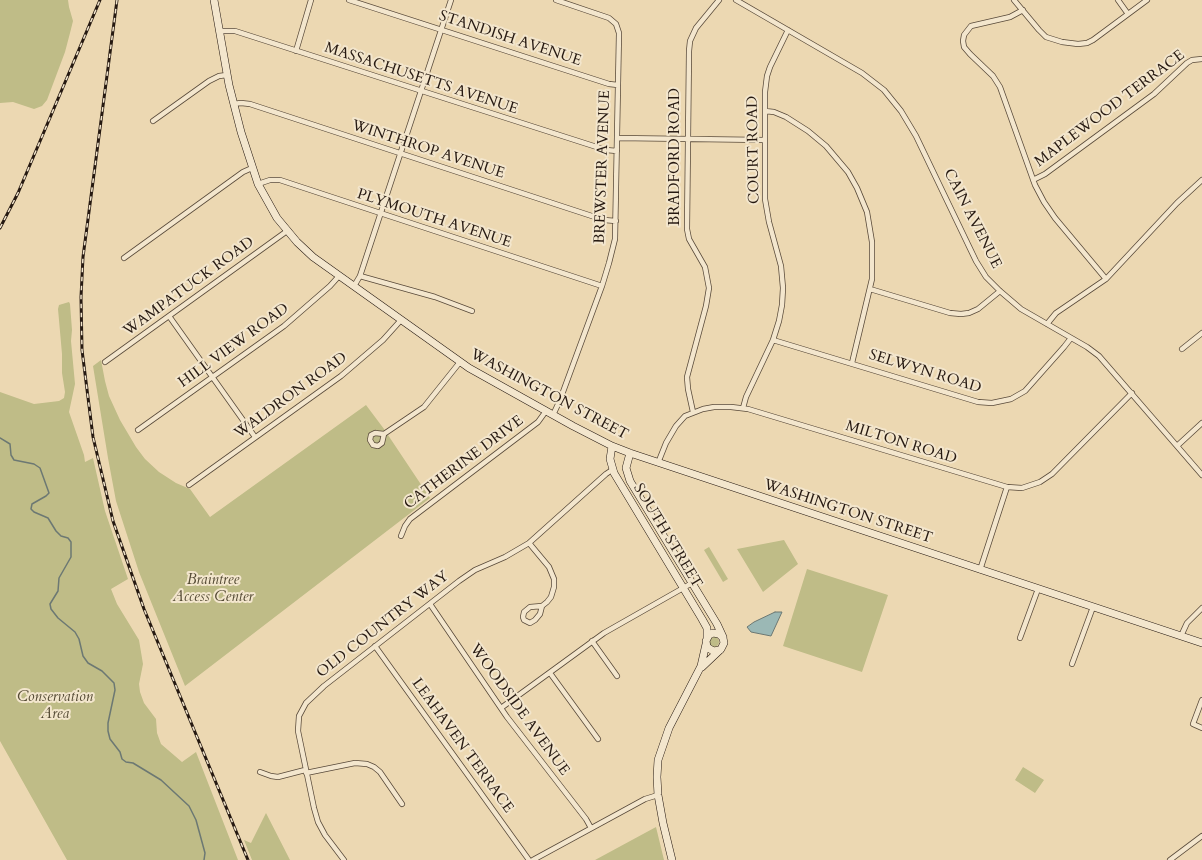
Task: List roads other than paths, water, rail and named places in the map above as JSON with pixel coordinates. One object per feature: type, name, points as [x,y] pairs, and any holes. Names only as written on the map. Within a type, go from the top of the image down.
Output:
[{"type":"main road","name":"WASHINGTON STREET","points":[[214,0],[233,104],[252,168],[258,184],[273,212],[287,231],[307,251],[339,276],[483,377],[612,446],[658,464],[1202,643]]},
{"type":"main road","name":"SOUTH STREET","points":[[612,446],[610,459],[612,470],[706,625],[706,641],[702,662],[675,714],[662,745],[658,765],[658,795],[672,860]]},
{"type":"main road","name":"SOUTH STREET","points":[[630,453],[626,468],[628,478],[723,637]]},
{"type":"main road","points":[[710,634],[720,634],[723,637],[724,643],[720,650],[711,651],[706,641],[710,634]]},
{"type":"main road","name":"SOUTH STREET","points":[[699,670],[720,650]]},
{"type":"street","points":[[296,51],[311,0]]},
{"type":"street","name":"STANDISH AVENUE","points":[[349,0],[618,86]]},
{"type":"street","points":[[354,286],[360,276],[451,0]]},
{"type":"street","name":"BREWSTER AVENUE","points":[[553,415],[560,400],[602,286],[614,245],[616,222],[618,86],[618,33],[616,24],[612,19],[606,16],[556,0]]},
{"type":"street","name":"BRADFORD ROAD","points":[[694,412],[688,389],[687,377],[706,306],[709,288],[705,267],[687,232],[688,56],[690,41],[699,23],[719,0]]},
{"type":"street","name":"CAIN AVENUE","points":[[736,0],[862,73],[877,83],[891,97],[924,149],[978,265],[986,277],[1021,309],[1099,356],[1202,475]]},
{"type":"street","points":[[1014,0],[1038,30],[1046,37],[1057,41],[1078,44],[1090,41],[1147,0]]},
{"type":"street","points":[[1118,0],[1128,14]]},
{"type":"street","points":[[1023,10],[1010,17],[971,26],[963,41],[964,47],[967,52],[990,73],[1000,87],[1041,197],[1051,213],[1106,279]]},
{"type":"street","name":"COURT ROAD","points":[[743,408],[746,397],[773,340],[782,310],[783,283],[780,260],[770,227],[764,183],[765,111],[767,76],[774,57],[788,30]]},
{"type":"street","name":"MASSACHUSETTS AVENUE","points":[[219,32],[235,31],[606,150],[617,151]]},
{"type":"street","name":"MAPLEWOOD TERRACE","points":[[1034,180],[1042,176],[1154,94],[1187,63],[1192,60],[1202,59]]},
{"type":"street","points":[[154,121],[209,81],[227,74]]},
{"type":"street","name":"WINTHROP AVENUE","points":[[233,104],[241,102],[250,104],[604,220],[616,222]]},
{"type":"street","points":[[765,111],[782,115],[813,134],[835,155],[851,178],[865,206],[871,229],[873,262],[870,289],[852,363]]},
{"type":"street","points":[[617,138],[765,140]]},
{"type":"street","points":[[124,258],[240,174],[252,168]]},
{"type":"street","name":"PLYMOUTH AVENUE","points":[[258,184],[270,180],[280,180],[602,286]]},
{"type":"street","points":[[1047,324],[1056,313],[1106,279],[1177,203],[1202,180]]},
{"type":"street","name":"WAMPATUCK ROAD","points":[[105,362],[287,231]]},
{"type":"street","name":"HILL VIEW ROAD","points":[[138,430],[288,322],[330,286],[339,276]]},
{"type":"street","points":[[360,276],[435,297],[472,311]]},
{"type":"street","points":[[870,289],[950,313],[961,314],[969,313],[978,309],[1000,291]]},
{"type":"street","points":[[169,316],[255,437]]},
{"type":"street","name":"WALDRON ROAD","points":[[189,485],[354,365],[383,340],[401,320]]},
{"type":"street","points":[[1182,349],[1202,333]]},
{"type":"street","name":"SELWYN ROAD","points":[[773,340],[978,402],[996,403],[1011,399],[1026,391],[1071,338]]},
{"type":"street","points":[[384,434],[424,407],[460,362]]},
{"type":"street","name":"MILTON ROAD","points":[[658,464],[664,447],[673,430],[682,419],[694,412],[720,407],[743,408],[1007,487],[1026,487],[1040,482],[1048,477],[1132,394]]},
{"type":"street","name":"CATHERINE DRIVE","points":[[401,536],[407,523],[414,516],[538,422],[546,412]]},
{"type":"street","points":[[1177,446],[1202,423]]},
{"type":"street","name":"OLD COUNTRY WAY","points":[[344,860],[320,827],[314,808],[298,726],[299,716],[303,706],[324,686],[459,581],[475,570],[505,557],[529,543],[612,470]]},
{"type":"street","points":[[980,570],[1007,487]]},
{"type":"street","points":[[529,543],[546,563],[554,578],[554,587],[553,594],[542,606],[540,614],[535,620],[530,622],[524,620],[523,615],[526,610],[533,606],[542,606]]},
{"type":"street","points":[[501,708],[592,641],[692,583]]},
{"type":"street","points":[[1020,638],[1038,589]]},
{"type":"street","name":"WOODSIDE AVENUE","points":[[430,604],[501,708],[537,757],[586,819],[591,828]]},
{"type":"street","points":[[1072,664],[1093,607]]},
{"type":"street","points":[[1181,636],[1187,623],[1202,608]]},
{"type":"street","points":[[592,641],[617,676]]},
{"type":"street","name":"LEAHAVEN TERRACE","points":[[375,646],[529,860]]},
{"type":"street","points":[[550,673],[598,739]]},
{"type":"street","points":[[1202,700],[1193,724],[1202,728]]},
{"type":"street","points":[[260,772],[278,777],[355,763],[367,764],[380,772],[402,804]]},
{"type":"street","points":[[533,860],[648,798],[658,795]]},
{"type":"street","points":[[1170,860],[1202,836]]},
{"type":"water","points":[[775,612],[782,612],[771,636],[751,632],[747,627],[754,622]]},
{"type":"waterway","points":[[0,438],[10,444],[11,455],[14,460],[34,464],[40,468],[49,493],[32,504],[31,509],[34,512],[48,518],[56,531],[61,536],[68,538],[71,542],[71,557],[59,578],[58,591],[50,604],[51,609],[58,618],[75,632],[79,639],[83,656],[88,663],[102,671],[114,683],[115,690],[108,723],[110,739],[120,752],[122,759],[126,762],[133,763],[161,780],[189,806],[196,820],[205,853],[204,860]]},
{"type":"railway","points":[[0,228],[18,193],[100,0]]},
{"type":"railway","points":[[117,0],[83,257],[81,297],[82,350],[93,437],[113,521],[144,609],[248,860]]},
{"type":"park label","name":"Braintree Access Center","points":[[213,590]]},
{"type":"park label","name":"Conservation Area","points":[[55,706]]}]
